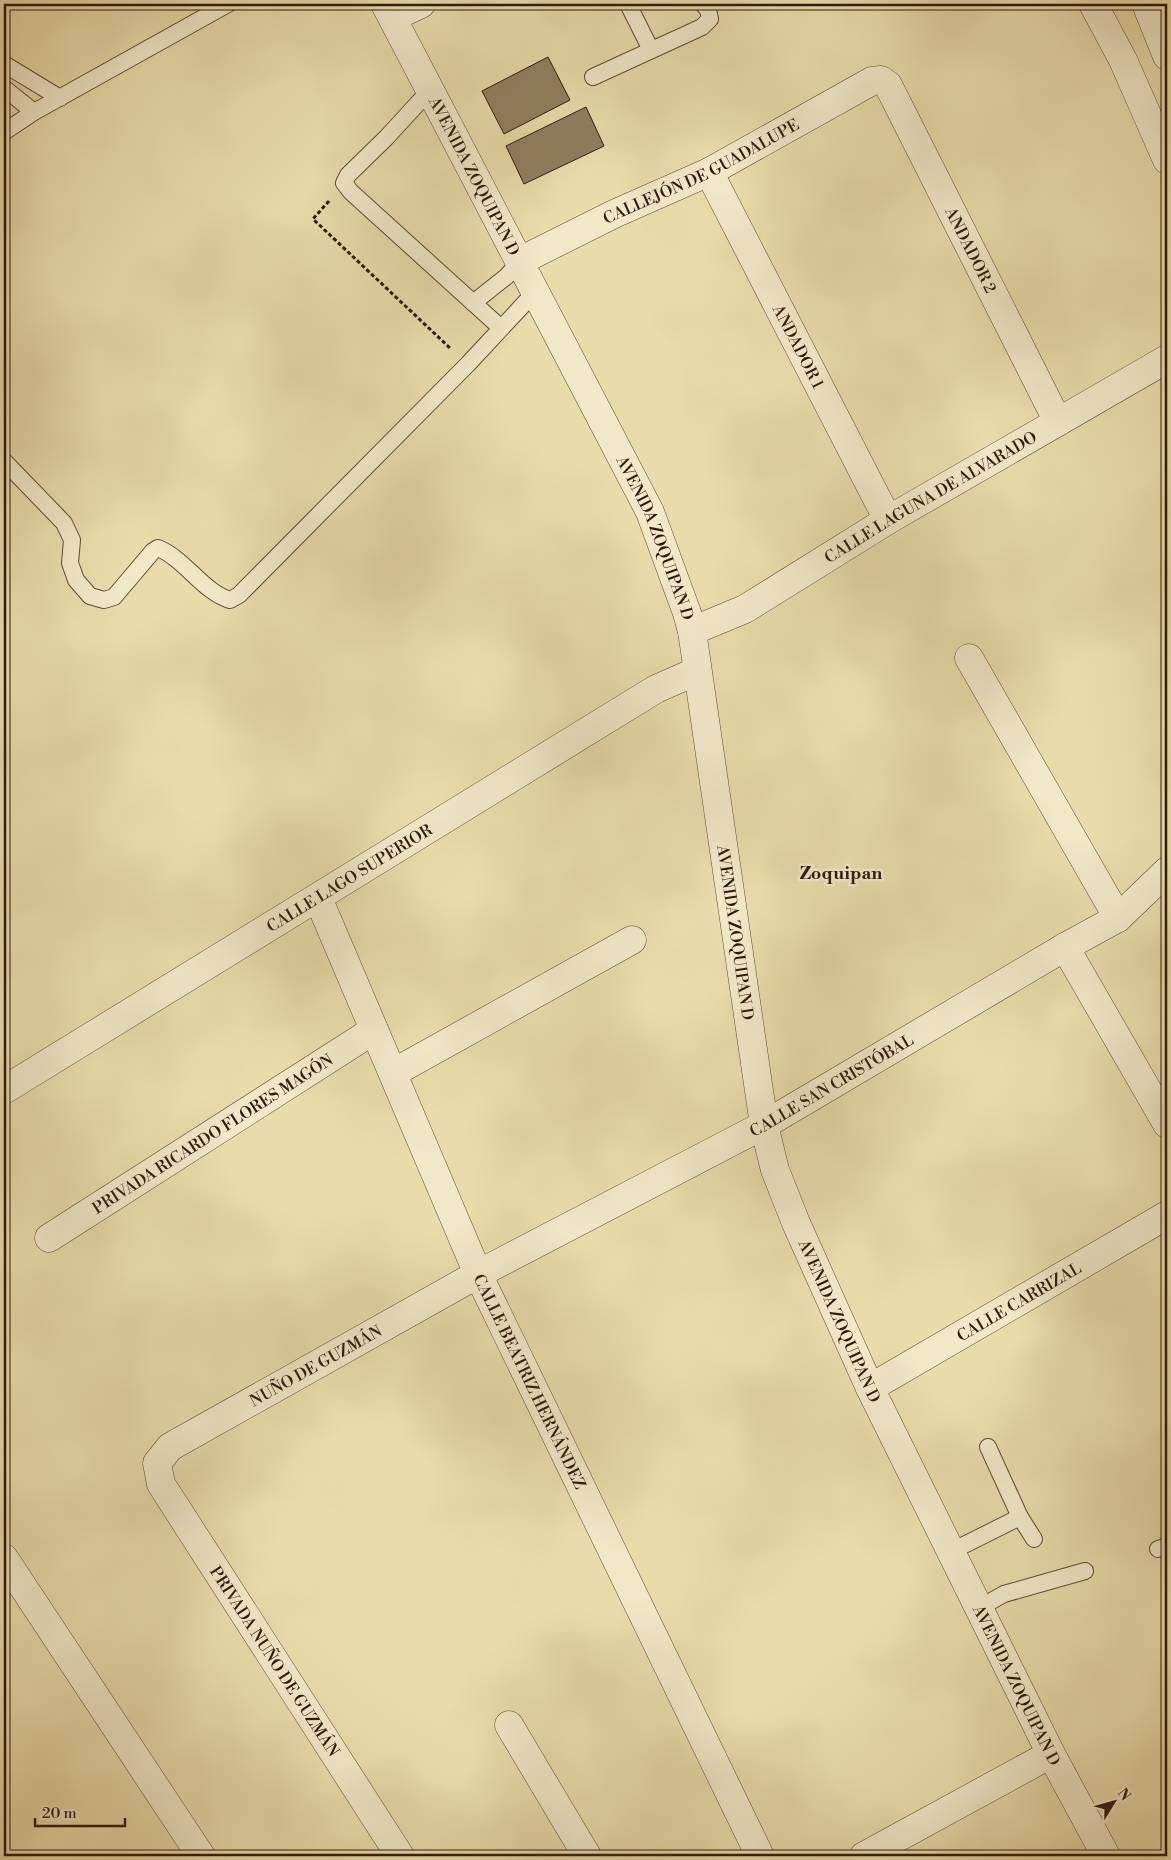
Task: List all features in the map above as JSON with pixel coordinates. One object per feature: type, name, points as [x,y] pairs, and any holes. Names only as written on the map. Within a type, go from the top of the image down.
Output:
[{"type":"street","points":[[389,10],[421,4]]},
{"type":"street","points":[[1093,4],[1123,60],[1167,160]]},
{"type":"street","points":[[1123,60],[1165,52],[1146,4]]},
{"type":"street","name":"AVENIDA ZOQUIPAN D","points":[[389,10],[650,512],[687,612],[692,632],[764,1125],[775,1170],[796,1223],[870,1388],[1051,1754],[1106,1856]]},
{"type":"street","name":"CALLEJÓN DE GUADALUPE","points":[[520,262],[614,214],[709,172],[872,81],[882,80]]},
{"type":"street","name":"ANDADOR 2","points":[[882,80],[888,85],[1058,422]]},
{"type":"street","name":"ANDADOR 1","points":[[709,172],[888,520]]},
{"type":"street","name":"CALLE LAGUNA DE ALVARADO","points":[[692,632],[744,609],[888,520],[1167,359]]},
{"type":"street","points":[[968,658],[1118,918]]},
{"type":"street","name":"CALLE LAGO SUPERIOR","points":[[4,1090],[656,689],[697,671]]},
{"type":"street","name":"CALLE SAN CRISTÓBAL","points":[[478,1274],[764,1125],[1065,947],[1118,918],[1167,871]]},
{"type":"street","name":"CALLE BEATRIZ HERNÁNDEZ","points":[[318,898],[478,1274],[760,1856]]},
{"type":"street","points":[[393,1073],[632,940]]},
{"type":"street","points":[[1065,947],[1167,1124]]},
{"type":"street","name":"PRIVADA RICARDO FLORES MAGÓN","points":[[49,1238],[374,1030]]},
{"type":"street","name":"CALLE CARRIZAL","points":[[870,1388],[1167,1215]]},
{"type":"street","name":"NUÑO DE GUZMÁN","points":[[157,1463],[170,1447],[478,1274]]},
{"type":"street","name":"PRIVADA NUÑO DE GUZMÁN","points":[[157,1463],[161,1484],[400,1856]]},
{"type":"street","points":[[4,1558],[201,1856]]},
{"type":"street","points":[[509,1725],[587,1856]]},
{"type":"street","points":[[864,1856],[1051,1754]]},
{"type":"lane","points":[[4,132],[34,112],[228,4]]},
{"type":"lane","points":[[628,4],[651,50]]},
{"type":"lane","points":[[593,77],[702,27],[710,19],[708,10],[703,4]]},
{"type":"lane","points":[[4,64],[60,98]]},
{"type":"lane","points":[[4,88],[34,112]]},
{"type":"lane","points":[[430,89],[386,138],[348,175],[344,183],[351,192],[502,328]]},
{"type":"lane","points":[[473,303],[507,276],[520,262]]},
{"type":"lane","points":[[4,461],[64,523],[72,540],[70,563],[76,580],[90,596],[104,600],[114,597],[153,551],[158,548],[164,550],[221,597],[230,600],[240,595],[468,364],[536,291]]},
{"type":"lane","points":[[988,1447],[1020,1517],[1034,1539]]},
{"type":"lane","points":[[952,1552],[1020,1517]]},
{"type":"lane","points":[[979,1608],[1004,1594],[1085,1572]]},
{"type":"path","points":[[344,183],[313,219],[468,364]]},
{"type":"building","points":[[548,57],[570,100],[504,134],[482,91]]},
{"type":"building","points":[[586,107],[604,146],[524,184],[506,146]]},
{"type":"district","name":"Zoquipan","points":[[841,873]]}]
